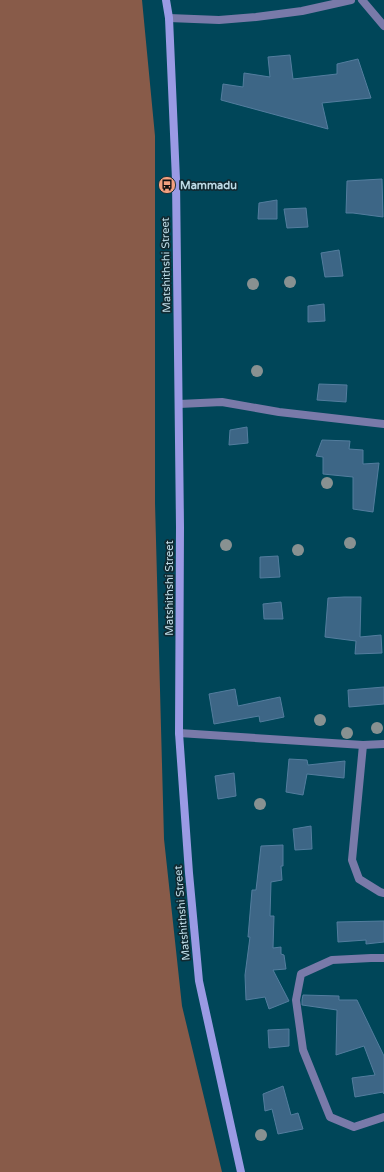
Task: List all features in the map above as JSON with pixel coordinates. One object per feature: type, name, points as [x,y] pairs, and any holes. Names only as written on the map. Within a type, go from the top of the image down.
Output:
[{"type":"main road","name":"Matshithshi Street","points":[[166,0],[176,180],[180,527],[179,733],[189,873],[199,980],[241,1172]]},
{"type":"street","points":[[168,18],[219,20],[302,11],[350,0]]},
{"type":"street","points":[[362,0],[384,26]]},
{"type":"street","points":[[179,404],[222,402],[279,412],[384,424]]},
{"type":"street","points":[[179,733],[363,745],[384,744]]},
{"type":"street","points":[[363,745],[352,860],[359,880],[380,892],[384,892]]},
{"type":"street","points":[[384,958],[332,960],[301,974],[296,1000],[303,1050],[330,1117],[354,1127],[384,1117]]},
{"type":"shaded area","points":[[0,0],[142,0],[155,136],[155,503],[164,839],[182,1006],[222,1172],[0,1172]]},
{"type":"building","points":[[290,55],[293,79],[337,74],[337,64],[358,59],[371,98],[322,103],[328,129],[221,100],[223,84],[243,87],[244,73],[270,77],[268,57]]},
{"type":"building","points":[[382,179],[383,217],[346,213],[347,181]]},
{"type":"building","points":[[277,200],[277,219],[258,219],[259,203]]},
{"type":"building","points":[[306,208],[308,227],[287,228],[284,209]]},
{"type":"building","points":[[339,250],[343,276],[325,277],[321,253]]},
{"type":"building","points":[[324,304],[325,321],[308,322],[308,306]]},
{"type":"building","points":[[319,384],[347,385],[346,402],[317,400]]},
{"type":"building","points":[[247,427],[248,443],[229,445],[230,430]]},
{"type":"building","points":[[322,440],[350,441],[349,449],[363,450],[363,464],[379,463],[373,512],[353,509],[353,477],[323,474],[323,457],[316,456]]},
{"type":"building","points":[[278,556],[280,577],[260,578],[260,557]]},
{"type":"building","points":[[361,597],[360,637],[381,635],[382,653],[355,654],[356,641],[325,637],[328,598]]},
{"type":"building","points":[[281,602],[283,619],[264,619],[263,604]]},
{"type":"building","points":[[384,687],[384,704],[349,707],[348,690]]},
{"type":"building","points":[[235,689],[238,706],[280,697],[284,717],[260,722],[259,716],[214,724],[209,694]]},
{"type":"building","points":[[289,759],[307,760],[308,765],[345,761],[344,778],[307,774],[303,795],[286,792]]},
{"type":"building","points":[[234,773],[236,796],[218,799],[215,776]]},
{"type":"building","points":[[311,826],[312,849],[295,850],[293,829]]},
{"type":"building","points":[[283,845],[283,866],[281,866],[282,880],[271,882],[270,916],[274,916],[273,948],[281,947],[281,954],[284,955],[286,969],[273,970],[289,1001],[269,1009],[265,997],[246,1000],[245,975],[250,937],[248,937],[252,890],[256,890],[261,846]]},
{"type":"building","points":[[384,921],[384,942],[366,944],[366,940],[338,942],[337,922]]},
{"type":"building","points":[[303,995],[339,996],[339,1000],[357,1000],[384,1056],[384,1094],[383,1092],[355,1097],[352,1078],[375,1075],[364,1046],[336,1055],[337,1010],[302,1005]]},
{"type":"building","points":[[289,1029],[289,1046],[269,1048],[268,1030]]},
{"type":"building","points":[[283,1086],[291,1115],[298,1113],[303,1129],[278,1134],[272,1109],[265,1111],[263,1094]]},
{"type":"place","name":"Mammadu","points":[[167,185]]}]
